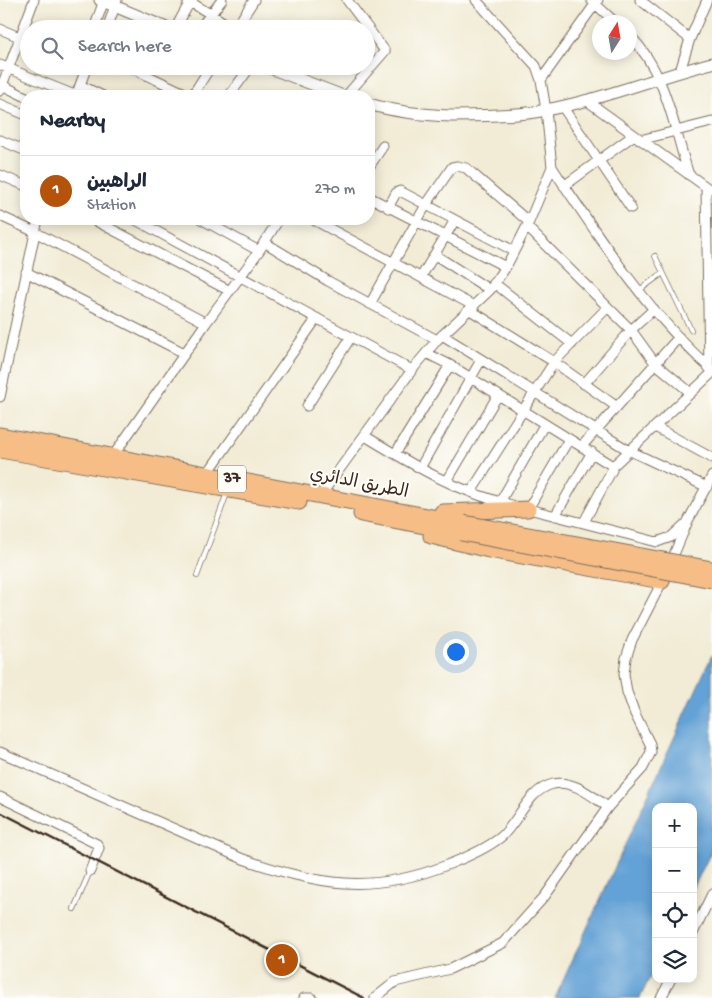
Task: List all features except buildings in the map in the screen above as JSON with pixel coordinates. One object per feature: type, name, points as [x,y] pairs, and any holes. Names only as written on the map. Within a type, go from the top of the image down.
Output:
[{"type":"highway","name":"الطريق الدائري","points":[[0,435],[320,496],[411,518]]},
{"type":"highway","name":"الطريق الدائري","points":[[0,450],[228,490],[411,518],[712,580]]},
{"type":"highway","points":[[411,518],[528,509]]},
{"type":"highway","points":[[411,518],[425,534],[455,543],[662,581]]},
{"type":"highway","name":"الطريق الدائري","points":[[462,528],[712,569]]},
{"type":"street","points":[[29,20],[34,0]]},
{"type":"street","points":[[205,20],[222,0]]},
{"type":"street","points":[[347,0],[362,20]]},
{"type":"street","points":[[476,0],[532,60],[541,80],[552,168],[620,269],[679,337],[711,370]]},
{"type":"street","points":[[640,0],[690,39]]},
{"type":"street","points":[[680,71],[690,39],[707,0]]},
{"type":"street","points":[[98,20],[108,1]]},
{"type":"street","points":[[107,20],[108,1]]},
{"type":"street","points":[[108,1],[150,20]]},
{"type":"street","points":[[180,20],[189,1],[218,20]]},
{"type":"street","points":[[240,20],[251,1]]},
{"type":"street","points":[[541,80],[595,1],[608,15]]},
{"type":"street","points":[[0,29],[20,37]]},
{"type":"street","points":[[375,38],[385,52],[375,63]]},
{"type":"street","points":[[637,44],[658,77],[689,175]]},
{"type":"street","points":[[20,46],[4,67],[1,87],[20,95]]},
{"type":"street","points":[[375,106],[392,110],[433,115],[487,116],[546,110],[712,63]]},
{"type":"street","points":[[4,67],[20,73]]},
{"type":"street","points":[[24,75],[61,90]]},
{"type":"street","points":[[78,90],[84,75]]},
{"type":"street","points":[[146,75],[178,90]]},
{"type":"street","points":[[195,90],[205,75]]},
{"type":"street","points":[[234,90],[245,75]]},
{"type":"street","points":[[283,75],[314,90]]},
{"type":"street","points":[[350,90],[364,75]]},
{"type":"street","points":[[80,85],[90,90]]},
{"type":"street","points":[[584,522],[612,467],[690,394],[711,370],[709,189],[586,100]]},
{"type":"street","points":[[0,104],[20,112]]},
{"type":"street","points":[[562,106],[631,208]]},
{"type":"street","points":[[564,186],[599,161],[637,138],[712,122]]},
{"type":"street","points":[[0,140],[20,148]]},
{"type":"street","points":[[375,158],[383,146]]},
{"type":"street","points":[[370,304],[426,205],[452,167],[463,166],[528,225],[631,330],[656,363],[690,394]]},
{"type":"street","points":[[320,496],[412,370],[440,338],[472,308],[506,267],[528,225],[552,168]]},
{"type":"street","points":[[0,175],[20,183]]},
{"type":"street","points":[[388,208],[399,191],[514,251]]},
{"type":"street","points":[[375,200],[506,267]]},
{"type":"street","points":[[0,216],[35,232],[206,323]]},
{"type":"street","points":[[420,277],[455,220]]},
{"type":"street","points":[[0,398],[37,225]]},
{"type":"street","points":[[104,225],[230,291]]},
{"type":"street","points":[[145,225],[412,370]]},
{"type":"street","points":[[212,225],[259,251]]},
{"type":"street","points":[[113,456],[184,353],[259,251],[275,225]]},
{"type":"street","points":[[323,225],[420,277],[472,308],[554,362],[617,407]]},
{"type":"street","points":[[264,242],[370,304],[481,360],[628,450],[707,488]]},
{"type":"street","points":[[435,255],[492,286],[572,344]]},
{"type":"street","points":[[26,272],[184,353]]},
{"type":"street","points":[[471,492],[554,362],[608,307]]},
{"type":"street","points":[[584,384],[631,330],[654,308]]},
{"type":"street","points":[[207,474],[317,318]]},
{"type":"street","points":[[307,406],[352,337]]},
{"type":"street","points":[[582,446],[679,337]]},
{"type":"street","points":[[426,353],[498,394],[544,425],[592,452],[612,467]]},
{"type":"street","points":[[420,468],[481,360]]},
{"type":"street","points":[[395,454],[450,365]]},
{"type":"street","points":[[447,481],[498,394]]},
{"type":"street","points":[[500,502],[544,425]]},
{"type":"street","points":[[654,427],[712,458]]},
{"type":"street","points":[[365,436],[420,468],[471,492],[500,502],[657,542],[671,537],[688,521]]},
{"type":"street","points":[[528,509],[569,439]]},
{"type":"street","points":[[555,516],[592,452]]},
{"type":"street","points":[[375,998],[395,982],[450,969],[503,943],[545,896],[608,807],[643,768],[651,752],[650,744],[635,714],[627,692],[624,674],[626,658],[632,640],[662,581],[688,521],[712,476]]},
{"type":"street","points":[[1,754],[235,856],[274,870],[336,883],[391,883],[410,879],[458,861],[496,841],[504,834],[533,796],[552,784],[570,785],[608,807]]},
{"type":"street","points":[[0,797],[97,844],[99,848],[90,871]]},
{"type":"street","points":[[697,926],[712,894]]},
{"type":"street","points":[[661,998],[669,983]]},
{"type":"street","points":[[304,998],[312,998]]},
{"type":"lane","points":[[655,256],[691,330]]},
{"type":"lane","points":[[638,291],[663,273]]},
{"type":"lane","points":[[197,576],[228,490]]},
{"type":"lane","points":[[74,909],[90,871]]},
{"type":"water","points":[[712,655],[712,850],[697,881],[697,803],[652,803],[652,973],[640,998],[555,998]]},
{"type":"railway","points":[[0,812],[364,998]]},
{"type":"place","name":"الراهبين","points":[[282,960]]}]
